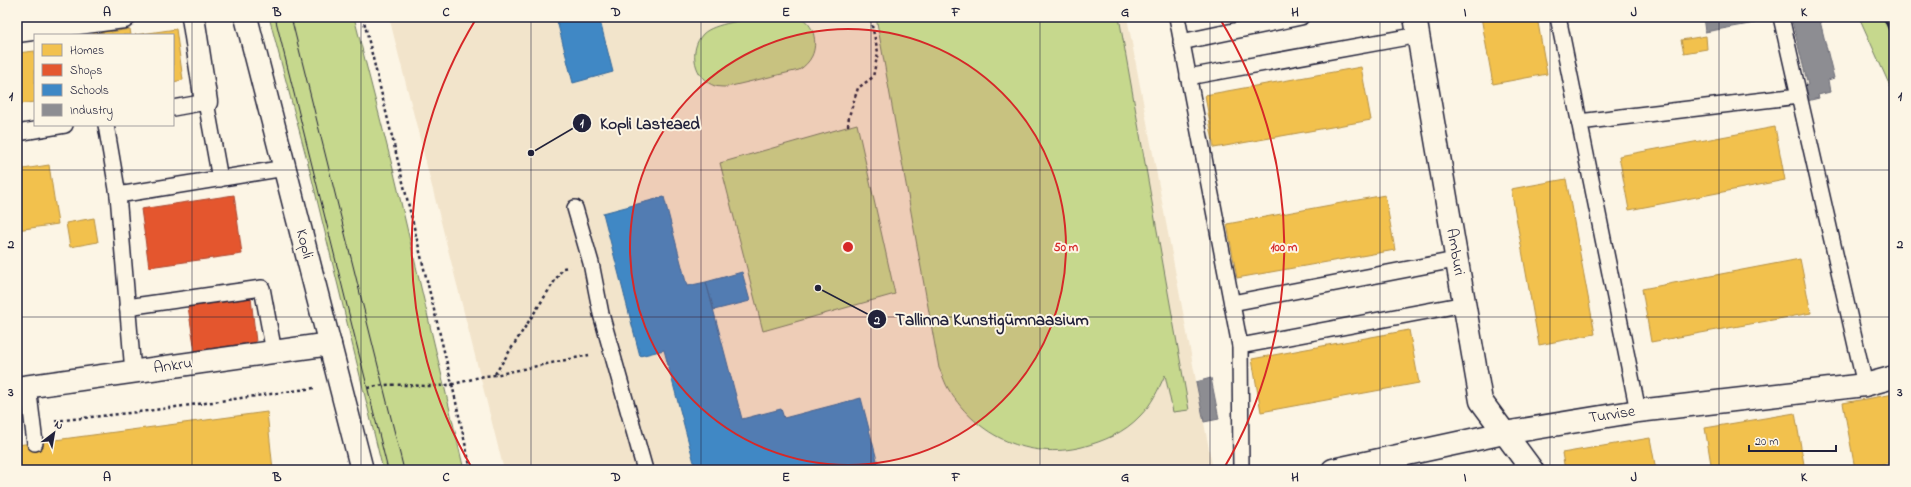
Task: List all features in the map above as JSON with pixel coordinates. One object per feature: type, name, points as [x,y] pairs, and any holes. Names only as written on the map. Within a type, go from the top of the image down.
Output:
[{"type":"street","points":[[17,31],[124,17]]},
{"type":"street","points":[[193,17],[206,102]]},
{"type":"street","name":"Kopli","points":[[246,17],[362,470]]},
{"type":"street","name":"Amburi","points":[[1417,26],[1455,260],[1465,304],[1480,401],[1532,470]]},
{"type":"street","name":"Ankru","points":[[23,387],[330,344]]},
{"type":"street","name":"Turvise","points":[[1333,470],[1504,433],[1638,411],[1865,385],[1894,377]]},
{"type":"lane","points":[[1176,17],[1240,346],[1241,470]]},
{"type":"lane","points":[[1181,42],[1300,17]]},
{"type":"lane","points":[[1558,17],[1638,411]]},
{"type":"lane","points":[[1781,17],[1865,385]]},
{"type":"lane","points":[[1188,77],[1417,26]]},
{"type":"lane","points":[[1579,122],[1799,96]]},
{"type":"lane","points":[[174,108],[206,102],[220,179]]},
{"type":"lane","points":[[17,133],[59,126]]},
{"type":"lane","points":[[106,126],[118,195],[132,372]]},
{"type":"lane","points":[[118,195],[285,168]]},
{"type":"lane","points":[[575,208],[591,263],[601,314],[645,470]]},
{"type":"lane","points":[[1232,303],[1455,260]]},
{"type":"lane","points":[[127,307],[262,288],[274,352]]},
{"type":"lane","points":[[1240,346],[1465,304]]},
{"type":"lane","points":[[23,387],[33,424],[35,443]]},
{"type":"path","points":[[363,17],[452,384],[471,470]]},
{"type":"path","points":[[848,126],[849,116],[858,88],[873,77],[878,52],[870,17]]},
{"type":"path","points":[[495,375],[563,268],[591,263]]},
{"type":"path","points":[[343,394],[383,385],[398,384],[419,387],[452,384],[480,376],[495,375],[612,351]]},
{"type":"path","points":[[33,424],[148,411],[314,388]]},
{"type":"shaded area","points":[[389,17],[1127,17],[1212,465],[1190,470],[504,470]]},
{"type":"green space","points":[[269,17],[354,17],[394,173],[464,470],[383,470],[310,171]]},
{"type":"green space","points":[[762,17],[796,17],[809,24],[814,34],[815,45],[812,56],[808,62],[799,70],[727,87],[715,86],[702,77],[698,71],[695,56],[698,41],[703,34],[715,27]]},
{"type":"green space","points":[[876,17],[1119,17],[1189,410],[1173,412],[1165,375],[1148,407],[1134,422],[1120,432],[1106,439],[1082,447],[1062,450],[1043,450],[1024,447],[1006,441],[975,421],[961,406],[948,388],[939,368]]},
{"type":"green space","points":[[1859,17],[1894,17],[1894,95]]},
{"type":"green space","points":[[857,124],[895,294],[763,331],[720,163]]},
{"type":"building: Homes","points":[[1481,17],[1537,17],[1547,74],[1493,84]]},
{"type":"building: Homes","points":[[111,28],[111,32],[130,29],[131,34],[93,34],[92,30]]},
{"type":"building: Homes","points":[[176,29],[183,80],[174,82],[174,34],[142,34]]},
{"type":"building: Homes","points":[[1706,36],[1707,49],[1684,53],[1681,40]]},
{"type":"building: Homes","points":[[34,51],[34,102],[17,104],[17,53]]},
{"type":"building: Homes","points":[[1361,67],[1371,120],[1214,148],[1205,95]]},
{"type":"building: Homes","points":[[1775,127],[1785,180],[1629,210],[1619,156]]},
{"type":"building: Homes","points":[[49,165],[58,224],[17,230],[17,170]]},
{"type":"building: Homes","points":[[1566,179],[1595,334],[1539,345],[1511,189]]},
{"type":"building: Homes","points":[[1385,195],[1395,250],[1237,278],[1227,224]]},
{"type":"building: Homes","points":[[94,218],[98,242],[70,247],[66,223]]},
{"type":"building: Homes","points":[[1800,259],[1811,313],[1651,342],[1642,289]]},
{"type":"building: Homes","points":[[1409,330],[1419,383],[1261,412],[1252,359]]},
{"type":"building: Homes","points":[[1894,394],[1894,462],[1855,469],[1843,403]]},
{"type":"building: Homes","points":[[267,412],[273,470],[17,470],[17,445]]},
{"type":"building: Homes","points":[[1795,413],[1805,470],[1712,470],[1705,428]]},
{"type":"building: Homes","points":[[1650,438],[1656,470],[1565,470],[1562,453]]},
{"type":"building: Shops","points":[[234,195],[242,254],[149,267],[141,209]]},
{"type":"building: Shops","points":[[251,298],[256,342],[195,351],[188,307]]},
{"type":"building: Schools","points":[[556,17],[599,17],[613,72],[573,83]]},
{"type":"building: Schools","points":[[664,197],[687,286],[706,282],[742,419],[781,409],[784,418],[861,398],[878,464],[855,470],[696,470],[664,350],[640,356],[603,213]]},
{"type":"building: Schools","points":[[742,272],[750,301],[714,310],[706,282]]},
{"type":"building: Industry","points":[[1703,17],[1754,17],[1755,23],[1705,32]]},
{"type":"building: Industry","points":[[1791,17],[1819,17],[1834,78],[1828,80],[1830,92],[1818,95],[1819,98],[1807,101],[1803,86],[1808,85]]},
{"type":"building: Industry","points":[[1211,378],[1219,419],[1204,422],[1196,382]]},
{"type":"tram line","points":[[275,17],[388,470]]},
{"type":"tram line","points":[[291,17],[404,470]]},
{"type":"railway","points":[[1884,17],[1894,40]]},
{"type":"place","name":"Kopli Lasteaed","points":[[531,153]]},
{"type":"place","name":"Tallinna Kunstigümnaasium","points":[[818,288]]}]
